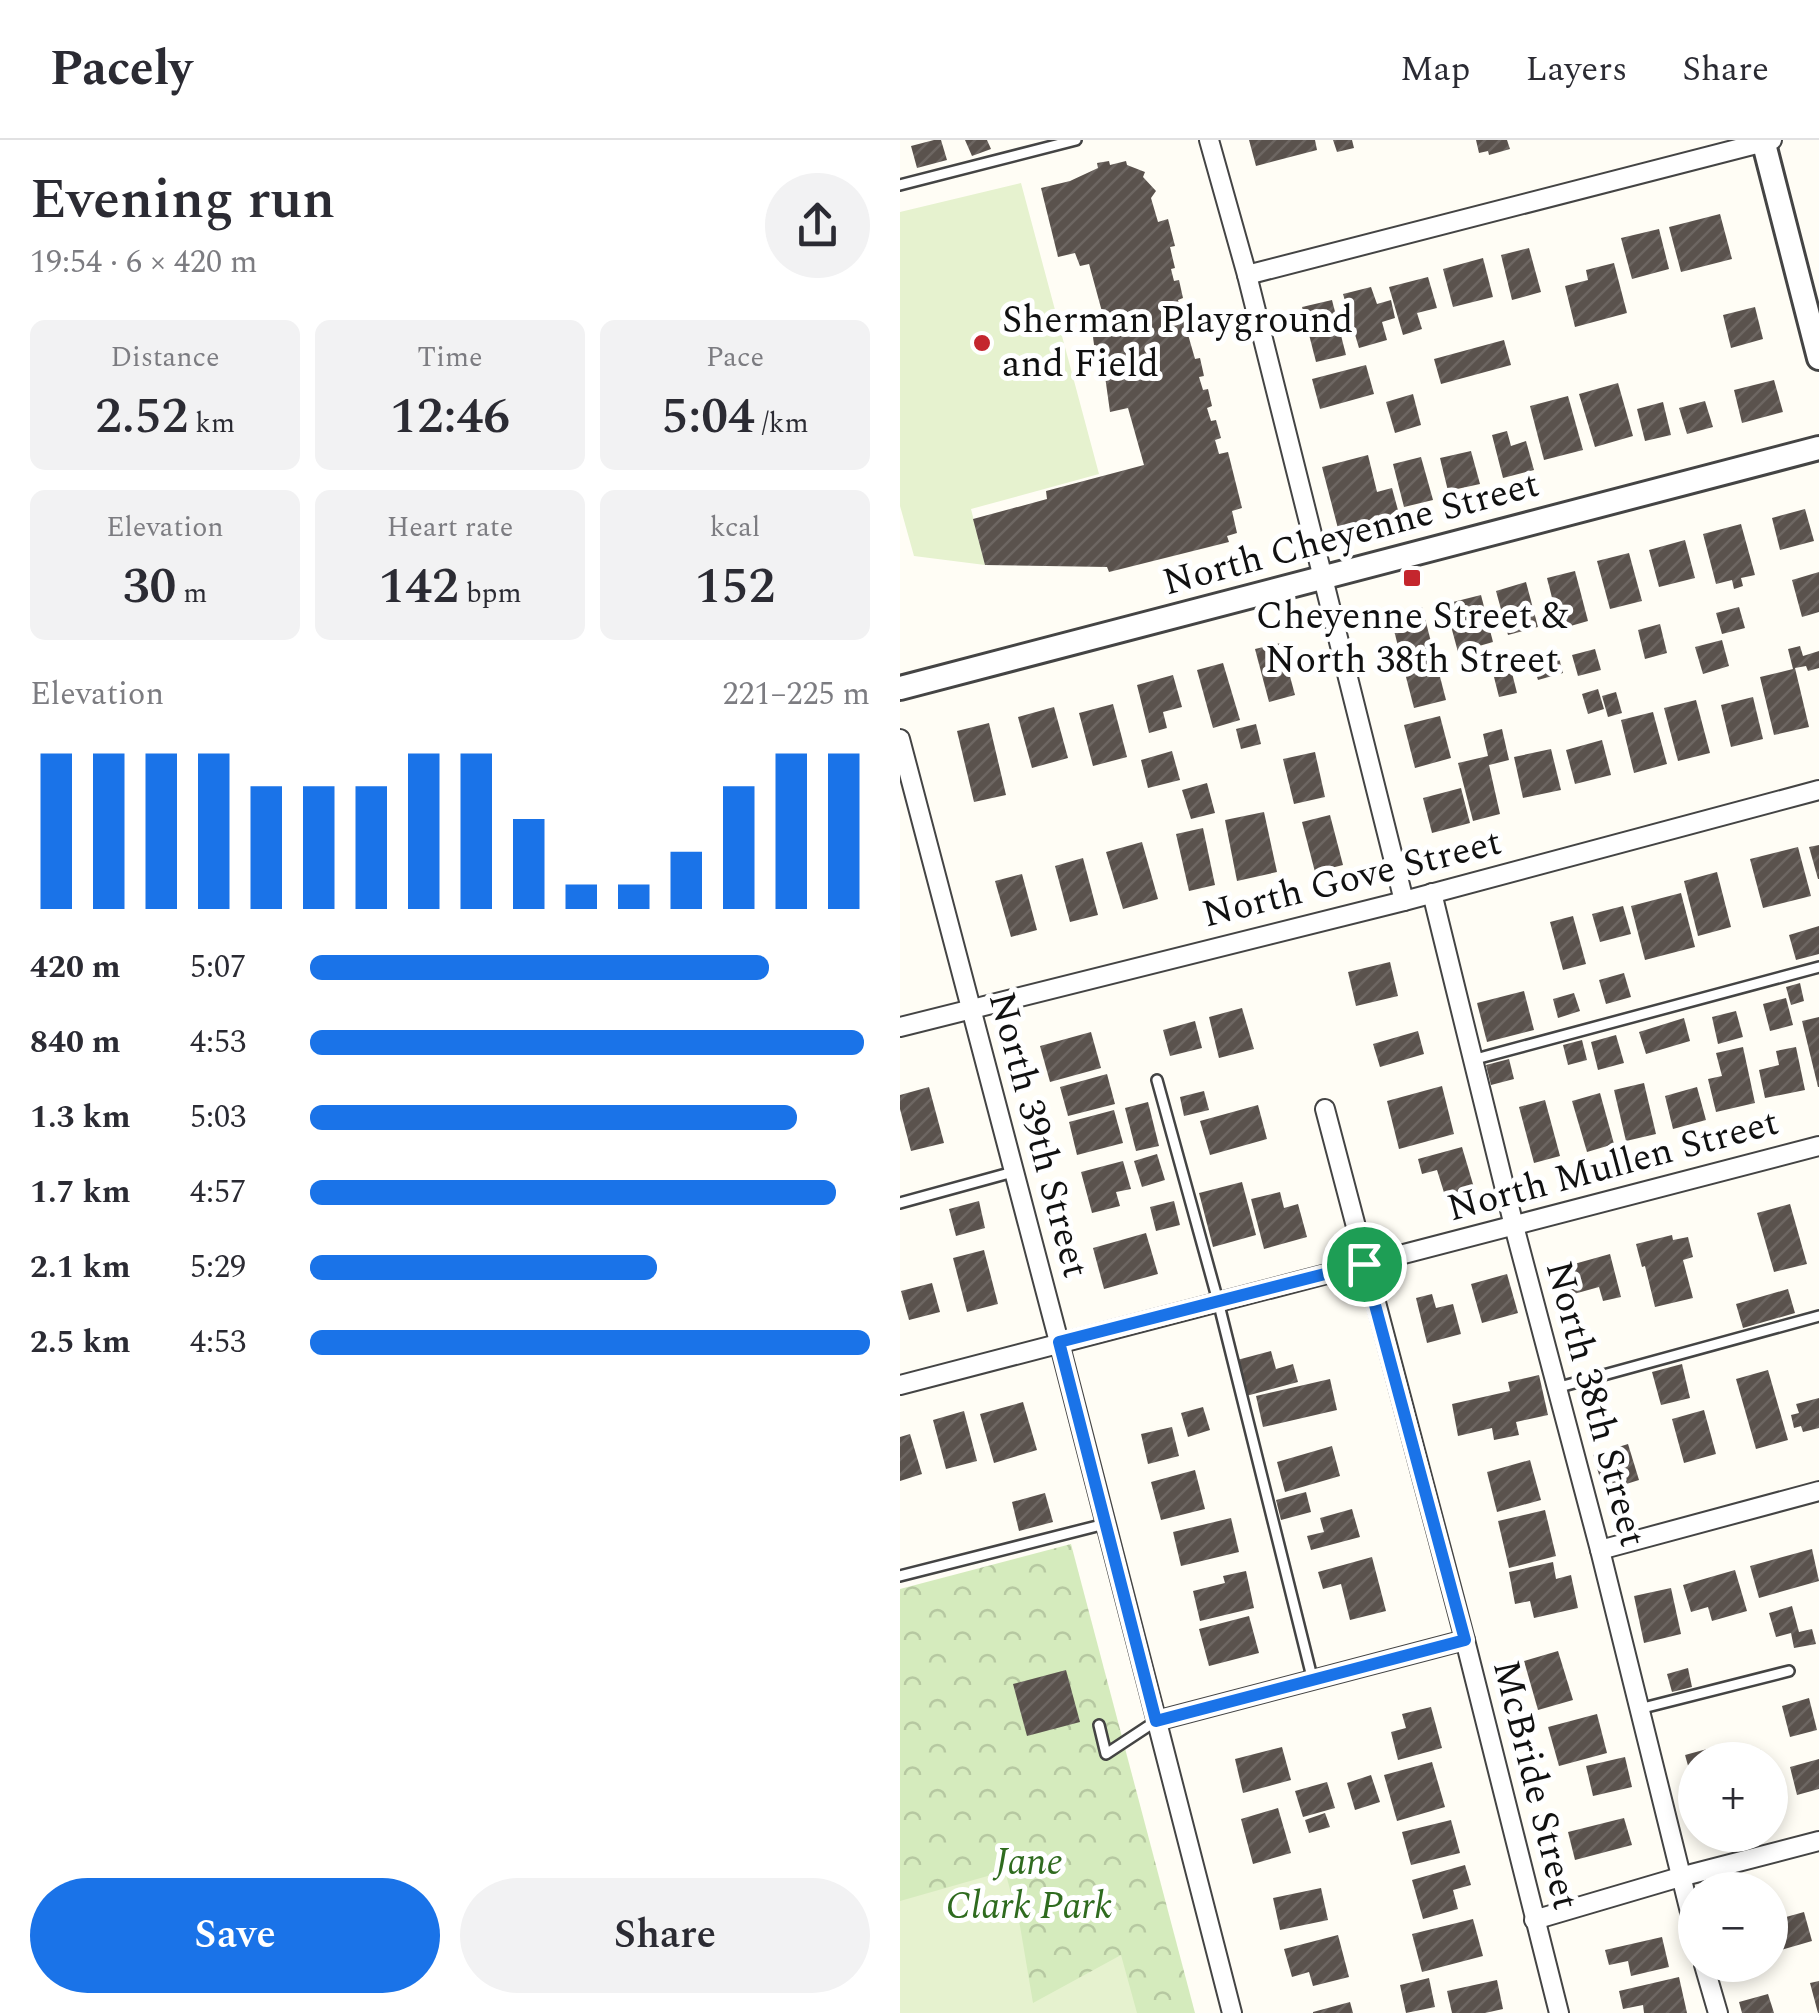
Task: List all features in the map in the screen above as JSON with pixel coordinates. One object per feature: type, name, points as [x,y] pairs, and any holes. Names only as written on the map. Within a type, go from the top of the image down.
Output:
[{"type":"street","points":[[1209,140],[1247,275],[1404,901]]},
{"type":"street","points":[[1247,275],[1766,141],[1819,358]]},
{"type":"street","name":"North Cheyenne Street","points":[[900,688],[1819,448]]},
{"type":"street","name":"North 39th Street","points":[[900,739],[1232,2013]]},
{"type":"street","name":"North Gove Street","points":[[900,1028],[1404,901],[1819,790]]},
{"type":"street","name":"North 38th Street","points":[[1432,893],[1679,1872]]},
{"type":"street","name":"McBride Street","points":[[1326,1109],[1559,2013]]},
{"type":"street","name":"North Mullen Street","points":[[900,1385],[1819,1146]]},
{"type":"street","points":[[1600,1550],[1819,1491]]},
{"type":"street","points":[[1156,1721],[1465,1640]]},
{"type":"street","points":[[1703,1872],[1819,1841]]},
{"type":"street","points":[[1534,1920],[1678,1879]]},
{"type":"street","points":[[1709,1982],[1718,2013]]},
{"type":"lane","points":[[900,186],[1076,140]]},
{"type":"lane","points":[[1472,1060],[1819,968]]},
{"type":"lane","points":[[1156,1080],[1218,1302],[1313,1681]]},
{"type":"lane","points":[[900,1204],[1014,1172]]},
{"type":"lane","points":[[1556,1388],[1819,1316]]},
{"type":"lane","points":[[900,1576],[1105,1524]]},
{"type":"lane","points":[[1639,1710],[1790,1671]]},
{"type":"lane","points":[[1098,1725],[1106,1754],[1156,1721]]},
{"type":"green space","name":"Sherman Playground and Field","points":[[1021,183],[1099,474],[971,509],[985,565],[914,556],[900,506],[900,212]]},
{"type":"green space","name":"Jane Clark Park","points":[[1071,1544],[1195,2013],[900,2013],[900,1589]]},
{"type":"green space","points":[[1005,1871],[1020,1926],[1033,2003],[1121,1955],[1137,2013],[900,2013],[900,1901]]},
{"type":"building","points":[[941,140],[947,160],[917,168],[911,146]]},
{"type":"building","points":[[965,140],[987,140],[991,149],[972,156]]},
{"type":"building","points":[[1249,140],[1315,140],[1317,150],[1256,166]]},
{"type":"building","points":[[1333,140],[1352,140],[1354,148],[1337,152]]},
{"type":"building","points":[[1476,140],[1507,140],[1510,149],[1489,155],[1488,151],[1479,153]]},
{"type":"building","points":[[1109,161],[1110,165],[1126,161],[1145,172],[1143,177],[1156,191],[1151,198],[1158,222],[1168,219],[1175,246],[1170,247],[1175,268],[1171,269],[1174,281],[1179,280],[1181,312],[1187,310],[1192,329],[1187,331],[1195,359],[1200,358],[1204,376],[1199,377],[1203,390],[1208,389],[1212,406],[1207,408],[1211,421],[1216,420],[1221,438],[1215,440],[1219,454],[1228,452],[1242,508],[1232,511],[1237,533],[1227,536],[1229,542],[1109,572],[1107,567],[985,565],[973,519],[1047,499],[1046,491],[1144,465],[1128,408],[1110,412],[1104,369],[1117,365],[1116,361],[1097,366],[1091,323],[1104,319],[1089,264],[1080,266],[1075,253],[1058,257],[1041,188],[1070,181],[1098,168],[1097,163]]},
{"type":"building","points":[[1720,214],[1732,259],[1681,272],[1669,227]]},
{"type":"building","points":[[1659,229],[1669,269],[1632,279],[1621,238]]},
{"type":"building","points":[[1529,248],[1541,292],[1512,300],[1501,255]]},
{"type":"building","points":[[1483,258],[1493,297],[1453,307],[1443,269]]},
{"type":"building","points":[[1614,263],[1627,313],[1575,327],[1565,286],[1588,280],[1586,270]]},
{"type":"building","points":[[1428,277],[1437,308],[1417,313],[1422,329],[1403,335],[1389,287]]},
{"type":"building","points":[[1371,287],[1377,304],[1391,300],[1395,318],[1382,322],[1387,340],[1359,348],[1343,294]]},
{"type":"building","points":[[1332,300],[1346,355],[1316,362],[1302,307]]},
{"type":"building","points":[[1755,307],[1763,339],[1731,348],[1723,315]]},
{"type":"building","points":[[1504,340],[1511,365],[1441,384],[1434,359]]},
{"type":"building","points":[[1366,365],[1374,394],[1320,409],[1312,379]]},
{"type":"building","points":[[1774,380],[1783,412],[1742,423],[1734,390]]},
{"type":"building","points":[[1618,383],[1633,436],[1595,447],[1579,394]]},
{"type":"building","points":[[1413,394],[1421,425],[1395,433],[1386,402]]},
{"type":"building","points":[[1568,396],[1583,450],[1544,460],[1530,406]]},
{"type":"building","points":[[1705,401],[1713,427],[1687,434],[1679,408]]},
{"type":"building","points":[[1663,402],[1671,435],[1645,441],[1637,409]]},
{"type":"building","points":[[1507,431],[1511,446],[1526,441],[1534,470],[1503,478],[1492,435]]},
{"type":"building","points":[[1471,451],[1480,484],[1448,491],[1440,458]]},
{"type":"building","points":[[1368,455],[1377,492],[1392,488],[1402,525],[1341,540],[1322,467]]},
{"type":"building","points":[[1421,457],[1433,500],[1404,507],[1393,464]]},
{"type":"building","points":[[1805,509],[1814,541],[1780,550],[1772,518]]},
{"type":"building","points":[[1741,524],[1755,575],[1741,578],[1743,586],[1734,589],[1732,580],[1716,584],[1703,534]]},
{"type":"building","points":[[1685,540],[1695,578],[1659,587],[1649,550]]},
{"type":"building","points":[[1629,553],[1642,601],[1610,609],[1597,561]]},
{"type":"building","points":[[1575,571],[1588,621],[1560,629],[1547,578]]},
{"type":"building","points":[[1819,572],[1819,612],[1802,617],[1792,580]]},
{"type":"building","points":[[1526,582],[1538,627],[1508,635],[1496,591]]},
{"type":"building","points":[[1481,595],[1493,642],[1458,652],[1445,604]]},
{"type":"building","points":[[1422,607],[1446,700],[1414,708],[1390,615]]},
{"type":"building","points":[[1739,607],[1745,628],[1722,634],[1716,613]]},
{"type":"building","points":[[1660,624],[1667,653],[1645,659],[1638,630]]},
{"type":"building","points":[[1722,640],[1729,666],[1703,674],[1695,647]]},
{"type":"building","points":[[1281,643],[1295,695],[1269,702],[1255,649]]},
{"type":"building","points":[[1800,646],[1803,656],[1819,651],[1819,668],[1795,668],[1809,727],[1774,735],[1760,677],[1793,669],[1788,649]]},
{"type":"building","points":[[1595,649],[1601,670],[1578,676],[1572,655]]},
{"type":"building","points":[[1558,654],[1563,673],[1538,680],[1532,661]]},
{"type":"building","points":[[1223,663],[1240,720],[1213,728],[1197,670]]},
{"type":"building","points":[[1512,673],[1517,693],[1499,697],[1494,677]]},
{"type":"building","points":[[1173,675],[1182,707],[1163,712],[1167,728],[1149,733],[1137,685]]},
{"type":"building","points":[[1598,689],[1604,709],[1588,714],[1582,694]]},
{"type":"building","points":[[1616,692],[1622,713],[1608,717],[1602,696]]},
{"type":"building","points":[[1753,697],[1763,739],[1731,747],[1721,705]]},
{"type":"building","points":[[1696,700],[1710,753],[1678,761],[1664,708]]},
{"type":"building","points":[[1113,704],[1127,757],[1093,766],[1079,713]]},
{"type":"building","points":[[1054,707],[1068,758],[1032,768],[1018,717]]},
{"type":"building","points":[[1653,712],[1667,764],[1634,773],[1621,720]]},
{"type":"building","points":[[1440,716],[1451,758],[1415,768],[1404,725]]},
{"type":"building","points":[[989,723],[1006,795],[974,802],[957,731]]},
{"type":"building","points":[[1256,724],[1261,744],[1241,749],[1236,729]]},
{"type":"building","points":[[1502,729],[1509,760],[1489,765],[1500,814],[1473,821],[1458,763],[1488,756],[1483,734]]},
{"type":"building","points":[[1602,740],[1611,775],[1575,784],[1566,750]]},
{"type":"building","points":[[1551,749],[1561,790],[1523,798],[1514,757]]},
{"type":"building","points":[[1172,751],[1180,780],[1148,788],[1141,760]]},
{"type":"building","points":[[1315,752],[1325,797],[1294,804],[1283,759]]},
{"type":"building","points":[[1207,783],[1215,813],[1191,819],[1182,790]]},
{"type":"building","points":[[1461,788],[1470,823],[1432,833],[1423,798]]},
{"type":"building","points":[[1264,812],[1277,872],[1237,881],[1225,820]]},
{"type":"building","points":[[1330,815],[1343,865],[1315,872],[1302,822]]},
{"type":"building","points":[[1203,828],[1215,885],[1189,891],[1176,834]]},
{"type":"building","points":[[1142,842],[1158,899],[1123,909],[1106,852]]},
{"type":"building","points":[[1819,845],[1819,879],[1818,879],[1809,847]]},
{"type":"building","points":[[1798,847],[1811,896],[1763,908],[1750,859]]},
{"type":"building","points":[[1083,858],[1098,915],[1070,922],[1055,866]]},
{"type":"building","points":[[1717,872],[1731,927],[1698,936],[1684,881]]},
{"type":"building","points":[[1022,874],[1037,930],[1011,937],[995,881]]},
{"type":"building","points":[[1681,893],[1695,947],[1645,960],[1631,906]]},
{"type":"building","points":[[1623,906],[1631,934],[1600,942],[1592,914]]},
{"type":"building","points":[[1573,916],[1586,964],[1563,970],[1550,922]]},
{"type":"building","points":[[1819,926],[1819,954],[1796,960],[1789,935]]},
{"type":"building","points":[[1390,962],[1398,996],[1356,1006],[1348,972]]},
{"type":"building","points":[[1624,973],[1631,997],[1606,1004],[1599,980]]},
{"type":"building","points":[[1800,983],[1804,1001],[1791,1005],[1786,987]]},
{"type":"building","points":[[1524,991],[1534,1030],[1487,1042],[1477,1003]]},
{"type":"building","points":[[1574,993],[1580,1011],[1558,1018],[1553,999]]},
{"type":"building","points":[[1786,998],[1793,1025],[1770,1031],[1763,1004]]},
{"type":"building","points":[[1242,1008],[1254,1049],[1219,1058],[1209,1017]]},
{"type":"building","points":[[1736,1011],[1743,1037],[1718,1044],[1712,1017]]},
{"type":"building","points":[[1819,1017],[1819,1087],[1818,1087],[1802,1021]]},
{"type":"building","points":[[1684,1018],[1690,1041],[1646,1054],[1639,1032]]},
{"type":"building","points":[[1195,1021],[1202,1048],[1170,1056],[1163,1030]]},
{"type":"building","points":[[1418,1031],[1424,1054],[1380,1067],[1373,1044]]},
{"type":"building","points":[[1091,1032],[1101,1068],[1050,1082],[1040,1046]]},
{"type":"building","points":[[1616,1035],[1624,1063],[1598,1070],[1591,1042]]},
{"type":"building","points":[[1582,1040],[1587,1060],[1568,1065],[1563,1045]]},
{"type":"building","points":[[1743,1047],[1755,1103],[1716,1112],[1708,1079],[1722,1076],[1716,1053]]},
{"type":"building","points":[[1796,1047],[1805,1090],[1765,1098],[1759,1070],[1779,1065],[1776,1051]]},
{"type":"building","points":[[1509,1059],[1514,1079],[1491,1085],[1486,1065]]},
{"type":"building","points":[[1107,1074],[1115,1104],[1068,1116],[1060,1087]]},
{"type":"building","points":[[1644,1083],[1656,1134],[1626,1141],[1614,1090]]},
{"type":"building","points":[[1442,1086],[1454,1134],[1399,1149],[1387,1101]]},
{"type":"building","points":[[929,1087],[944,1143],[911,1151],[900,1095]]},
{"type":"building","points":[[1697,1087],[1706,1120],[1673,1129],[1665,1096]]},
{"type":"building","points":[[1204,1091],[1209,1110],[1184,1116],[1180,1097]]},
{"type":"building","points":[[1600,1093],[1614,1144],[1587,1152],[1572,1101]]},
{"type":"building","points":[[1545,1100],[1560,1156],[1534,1163],[1519,1107]]},
{"type":"building","points":[[1148,1102],[1159,1146],[1136,1151],[1125,1108]]},
{"type":"building","points":[[1258,1105],[1267,1139],[1210,1155],[1200,1121]]},
{"type":"building","points":[[1114,1110],[1123,1143],[1077,1155],[1069,1122]]},
{"type":"building","points":[[1462,1147],[1475,1191],[1446,1199],[1437,1170],[1422,1174],[1418,1159]]},
{"type":"building","points":[[1157,1154],[1165,1180],[1142,1187],[1134,1161]]},
{"type":"building","points":[[1123,1161],[1131,1189],[1116,1192],[1120,1206],[1092,1213],[1081,1172]]},
{"type":"building","points":[[1242,1182],[1256,1235],[1213,1247],[1199,1193]]},
{"type":"building","points":[[1280,1192],[1284,1208],[1298,1204],[1307,1237],[1264,1249],[1251,1199]]},
{"type":"building","points":[[979,1201],[985,1228],[956,1236],[949,1209]]},
{"type":"building","points":[[1174,1201],[1180,1225],[1156,1231],[1150,1207]]},
{"type":"building","points":[[1790,1204],[1807,1264],[1774,1272],[1757,1213]]},
{"type":"building","points":[[1146,1233],[1158,1274],[1104,1289],[1093,1248]]},
{"type":"building","points":[[1672,1235],[1673,1240],[1688,1237],[1693,1257],[1683,1260],[1693,1298],[1655,1307],[1636,1244]]},
{"type":"building","points":[[984,1250],[998,1304],[967,1312],[953,1258]]},
{"type":"building","points":[[1610,1254],[1621,1297],[1603,1301],[1599,1287],[1563,1297],[1556,1269]]},
{"type":"building","points":[[1507,1274],[1518,1313],[1482,1323],[1471,1284]]},
{"type":"building","points":[[932,1283],[940,1312],[909,1320],[901,1291]]},
{"type":"building","points":[[1788,1289],[1795,1313],[1743,1328],[1736,1304]]},
{"type":"building","points":[[1432,1294],[1436,1308],[1453,1304],[1461,1334],[1427,1343],[1416,1298]]},
{"type":"building","points":[[1271,1351],[1276,1369],[1293,1364],[1298,1382],[1246,1396],[1237,1360]]},
{"type":"building","points":[[1682,1364],[1690,1398],[1661,1405],[1652,1372]]},
{"type":"building","points":[[1768,1370],[1788,1440],[1756,1449],[1736,1379]]},
{"type":"building","points":[[1539,1375],[1548,1415],[1516,1422],[1519,1435],[1494,1440],[1492,1428],[1458,1436],[1452,1404],[1510,1391],[1508,1382]]},
{"type":"building","points":[[1330,1379],[1337,1410],[1263,1427],[1256,1396]]},
{"type":"building","points":[[1819,1398],[1819,1428],[1803,1432],[1801,1426],[1794,1428],[1791,1415],[1799,1413],[1796,1404]]},
{"type":"building","points":[[1023,1402],[1037,1450],[994,1463],[980,1414]]},
{"type":"building","points":[[1203,1407],[1210,1430],[1188,1437],[1181,1413]]},
{"type":"building","points":[[1704,1410],[1716,1454],[1684,1463],[1672,1419]]},
{"type":"building","points":[[964,1411],[977,1461],[946,1469],[933,1420]]},
{"type":"building","points":[[1172,1427],[1179,1456],[1148,1464],[1141,1434]]},
{"type":"building","points":[[910,1434],[922,1474],[900,1481],[900,1437]]},
{"type":"building","points":[[1628,1444],[1639,1480],[1604,1491],[1593,1455]]},
{"type":"building","points":[[1332,1446],[1340,1476],[1285,1492],[1277,1462]]},
{"type":"building","points":[[1530,1460],[1541,1500],[1497,1512],[1487,1472]]},
{"type":"building","points":[[1195,1470],[1205,1509],[1161,1520],[1151,1482]]},
{"type":"building","points":[[1306,1492],[1311,1512],[1281,1520],[1276,1500]]},
{"type":"building","points":[[1045,1493],[1053,1522],[1019,1531],[1012,1502]]},
{"type":"building","points":[[1352,1509],[1360,1537],[1311,1550],[1307,1536],[1324,1532],[1320,1518]]},
{"type":"building","points":[[1545,1510],[1556,1556],[1509,1568],[1498,1521]]},
{"type":"building","points":[[1231,1518],[1239,1552],[1181,1566],[1173,1532]]},
{"type":"building","points":[[1812,1549],[1819,1581],[1759,1598],[1750,1566]]},
{"type":"building","points":[[1372,1557],[1386,1611],[1350,1620],[1341,1584],[1323,1589],[1318,1572]]},
{"type":"building","points":[[1553,1562],[1556,1579],[1571,1575],[1578,1608],[1534,1618],[1530,1601],[1515,1604],[1509,1572]]},
{"type":"building","points":[[1735,1570],[1747,1611],[1712,1621],[1708,1607],[1691,1612],[1683,1585]]},
{"type":"building","points":[[1246,1571],[1254,1608],[1200,1621],[1193,1591],[1225,1583],[1223,1576]]},
{"type":"building","points":[[1671,1588],[1681,1634],[1644,1643],[1634,1596]]},
{"type":"building","points":[[1792,1606],[1799,1632],[1812,1629],[1816,1644],[1794,1648],[1791,1633],[1776,1637],[1769,1613]]},
{"type":"building","points":[[1249,1616],[1259,1653],[1209,1666],[1199,1629]]},
{"type":"building","points":[[1558,1651],[1573,1700],[1538,1710],[1524,1661]]},
{"type":"building","points":[[1688,1668],[1692,1687],[1672,1692],[1667,1674]]},
{"type":"building","points":[[1066,1670],[1080,1722],[1027,1736],[1013,1684]]},
{"type":"building","points":[[1809,1698],[1817,1730],[1790,1737],[1782,1706]]},
{"type":"building","points":[[1431,1707],[1442,1748],[1398,1760],[1391,1732],[1406,1728],[1402,1714]]},
{"type":"building","points":[[1597,1714],[1607,1753],[1559,1766],[1548,1727]]},
{"type":"building","points":[[1282,1747],[1291,1780],[1243,1793],[1235,1759]]},
{"type":"building","points":[[1625,1757],[1632,1787],[1593,1796],[1586,1766]]},
{"type":"building","points":[[1819,1759],[1819,1789],[1797,1795],[1790,1767]]},
{"type":"building","points":[[1432,1762],[1445,1807],[1397,1821],[1384,1775]]},
{"type":"building","points":[[1371,1775],[1380,1802],[1355,1810],[1347,1783]]},
{"type":"building","points":[[1327,1782],[1335,1808],[1303,1817],[1295,1791]]},
{"type":"building","points":[[1278,1808],[1291,1853],[1253,1864],[1241,1819]]},
{"type":"building","points":[[1325,1813],[1330,1827],[1309,1833],[1305,1820]]},
{"type":"building","points":[[1624,1818],[1632,1845],[1575,1860],[1568,1832]]},
{"type":"building","points":[[1451,1820],[1460,1853],[1411,1865],[1402,1832]]},
{"type":"building","points":[[1465,1865],[1471,1885],[1453,1890],[1458,1909],[1423,1919],[1412,1880]]},
{"type":"building","points":[[1321,1888],[1328,1920],[1280,1930],[1273,1898]]},
{"type":"building","points":[[1804,1912],[1812,1941],[1788,1948],[1788,1916]]},
{"type":"building","points":[[1473,1919],[1483,1956],[1422,1972],[1412,1934]]},
{"type":"building","points":[[1338,1935],[1349,1977],[1313,1986],[1309,1972],[1292,1977],[1284,1949]]},
{"type":"building","points":[[1662,1937],[1669,1967],[1631,1976],[1628,1961],[1609,1965],[1605,1950]]},
{"type":"building","points":[[1678,1977],[1687,2013],[1644,2013],[1643,2005],[1623,2009],[1619,1991]]},
{"type":"building","points":[[1429,1978],[1435,2007],[1406,2013],[1400,1985]]},
{"type":"building","points":[[1497,1980],[1503,2009],[1452,2013],[1447,1991]]},
{"type":"building","points":[[1819,1981],[1819,2013],[1818,2013],[1810,1983]]},
{"type":"building","points":[[1768,1994],[1774,2013],[1742,2013],[1739,2002]]},
{"type":"building","points":[[1350,2002],[1353,2013],[1313,2013],[1313,2012]]},
{"type":"place","name":"Sherman Playground and Field","points":[[982,343]]},
{"type":"place","name":"Cheyenne Street & North 38th Street","points":[[1412,578]]},
{"type":"route","points":[[1364,1264],[1465,1640],[1156,1721],[1059,1342],[1364,1264]]}]
